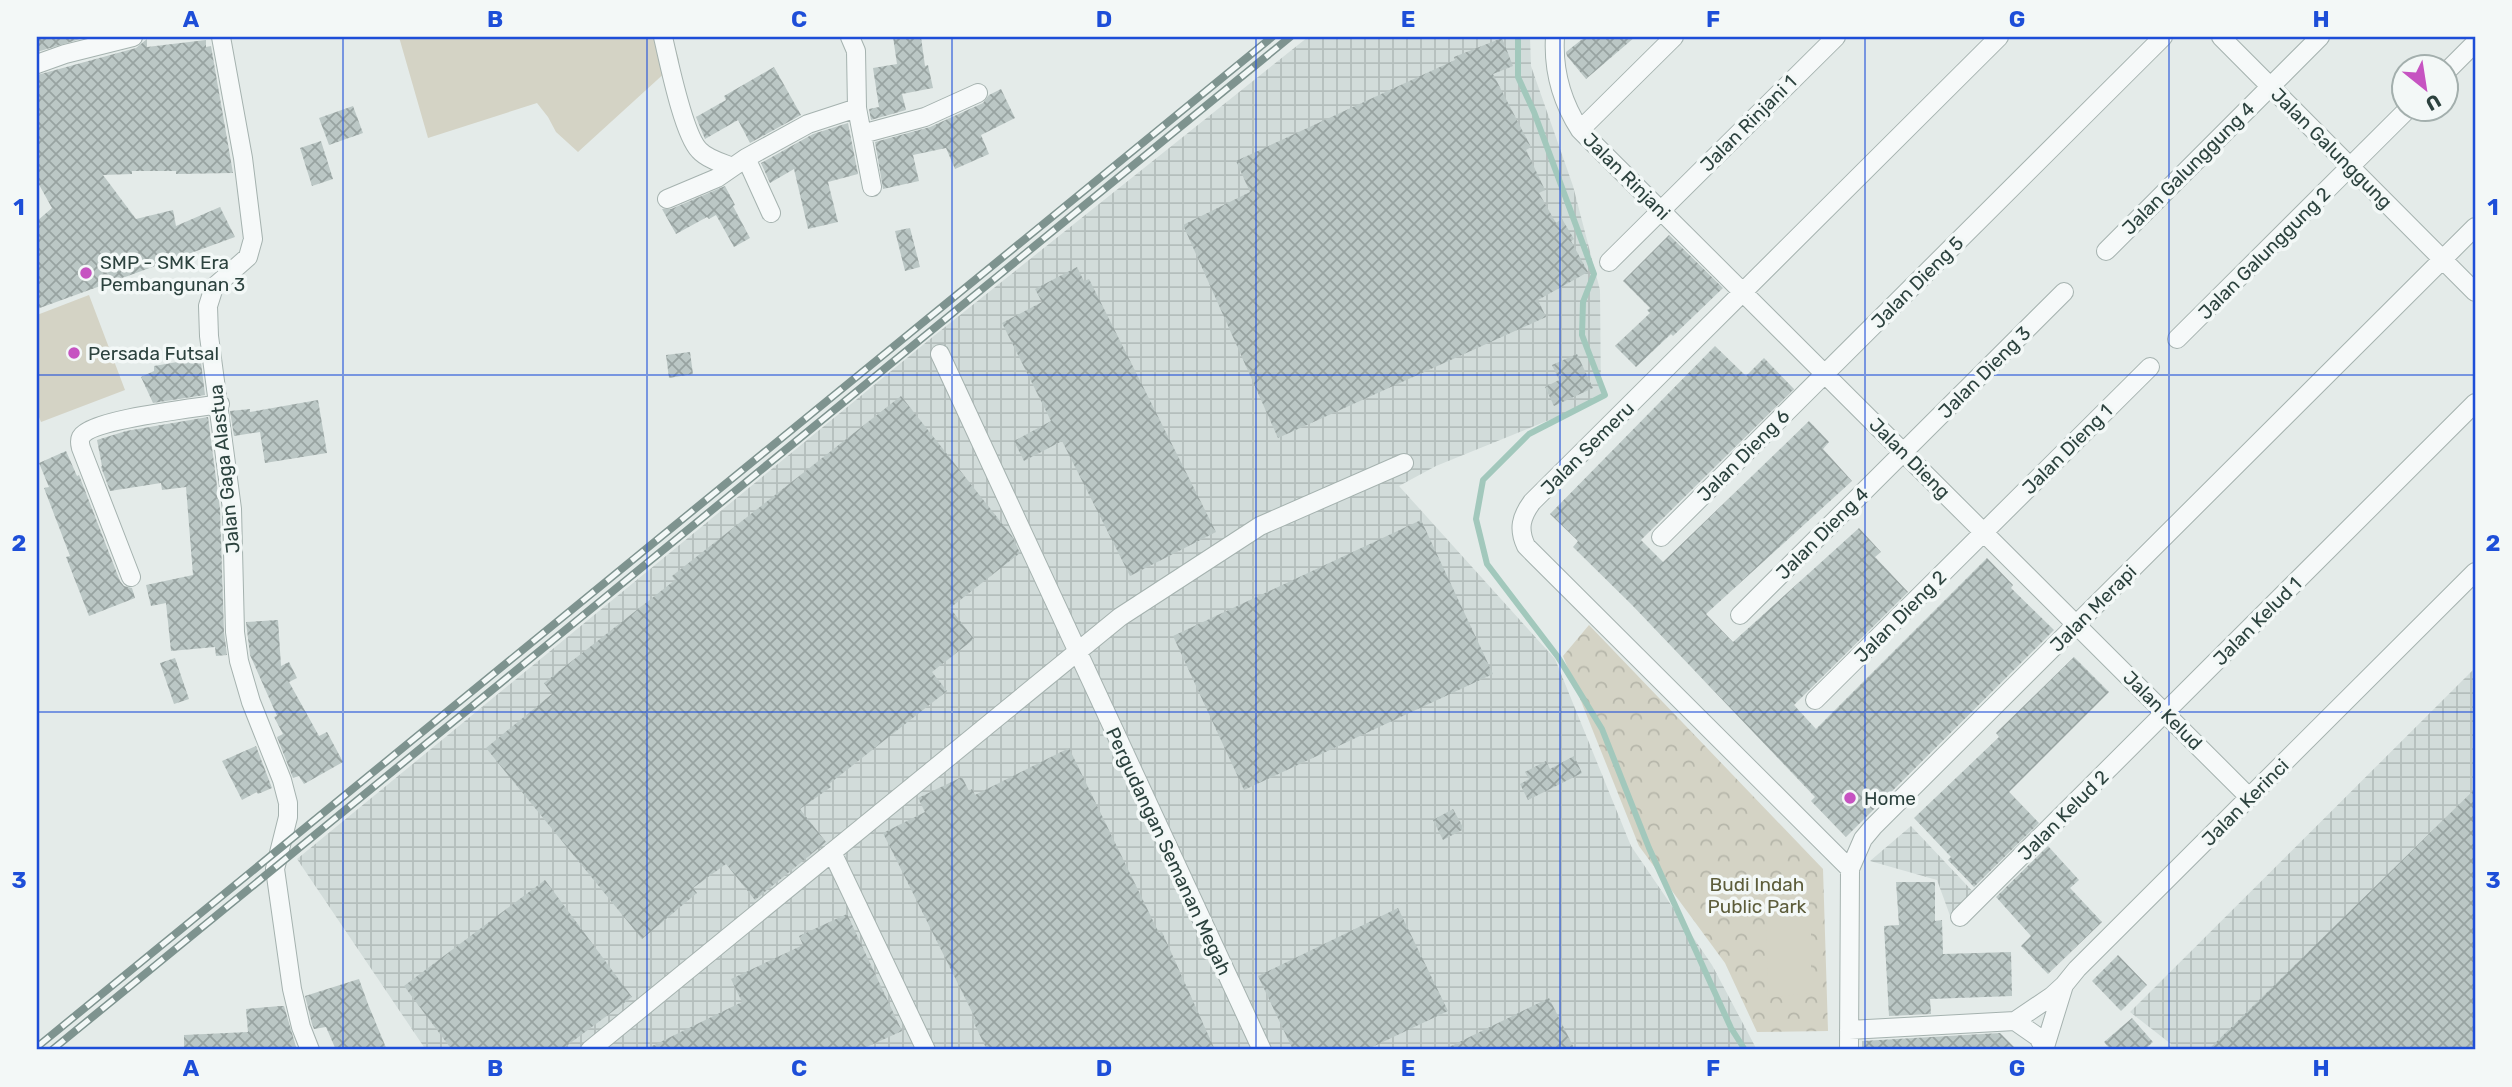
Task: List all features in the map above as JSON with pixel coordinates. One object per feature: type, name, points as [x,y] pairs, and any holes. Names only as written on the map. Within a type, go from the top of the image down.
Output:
[{"type":"street","points":[[37,64],[133,37]]},
{"type":"street","name":"Jalan Gaga Alastua","points":[[221,37],[243,158],[253,239],[248,257],[214,287],[208,300],[209,337],[232,509],[237,645],[251,702],[282,780],[289,810],[275,869],[292,989],[301,1027],[310,1050]]},
{"type":"street","points":[[663,37],[672,81],[693,142],[707,157],[739,163],[771,213]]},
{"type":"street","points":[[850,37],[856,51],[858,108],[872,187]]},
{"type":"street","name":"Jalan Rinjani","points":[[1555,37],[1553,58],[1567,110],[1580,130],[1743,292]]},
{"type":"street","points":[[1580,130],[1674,37]]},
{"type":"street","name":"Jalan Rinjani 1","points":[[1609,262],[1836,37]]},
{"type":"street","name":"Jalan Semeru","points":[[1850,869],[1526,546],[1521,536],[1521,523],[1532,502],[1999,37]]},
{"type":"street","name":"Jalan Dieng 5","points":[[1825,374],[2163,37]]},
{"type":"street","name":"Jalan Galunggung","points":[[2221,37],[2475,292]]},
{"type":"street","name":"Jalan Galunggung 4","points":[[2106,251],[2320,37]]},
{"type":"street","points":[[2460,58],[2475,43]]},
{"type":"street","points":[[862,134],[925,117],[978,93]]},
{"type":"street","points":[[667,199],[717,178],[808,124],[858,108]]},
{"type":"street","name":"Jalan Galunggung 2","points":[[2177,339],[2395,122]]},
{"type":"street","name":"Jalan Merapi","points":[[1849,1050],[1850,869],[1863,839],[1872,827],[2475,226]]},
{"type":"street","name":"Jalan Dieng","points":[[1743,292],[2076,624]]},
{"type":"street","name":"Jalan Dieng 3","points":[[1904,452],[2064,292]]},
{"type":"street","name":"Pergudangan Semanan Megah","points":[[940,354],[1262,1050]]},
{"type":"street","name":"Jalan Dieng 1","points":[[1984,532],[2150,367]]},
{"type":"street","name":"Jalan Dieng 6","points":[[1661,537],[1825,374]]},
{"type":"street","points":[[131,577],[81,448],[82,436],[102,424],[220,404]]},
{"type":"street","name":"Jalan Kelud 1","points":[[2165,712],[2475,404]]},
{"type":"street","name":"Jalan Dieng 4","points":[[1740,614],[1904,452]]},
{"type":"street","points":[[590,1050],[1130,610],[1260,526],[1404,463]]},
{"type":"street","name":"Jalan Dieng 2","points":[[1815,700],[1984,532]]},
{"type":"street","name":"Jalan Kerinci","points":[[2044,1049],[2064,985],[2475,572]]},
{"type":"street","name":"Jalan Kelud","points":[[2076,624],[2249,797]]},
{"type":"street","name":"Jalan Kelud 2","points":[[1961,917],[2165,712]]},
{"type":"street","points":[[832,852],[926,1050]]},
{"type":"street","points":[[1849,1030],[2015,1021],[2064,985]]},
{"type":"street","points":[[2015,1021],[2038,1037],[2044,1049]]},
{"type":"shaded area","points":[[1308,37],[1530,37],[1531,66],[1573,186],[1600,290],[1601,399],[1436,466],[1399,486],[1555,659],[1631,846],[1712,965],[1757,1050],[426,1050],[297,859],[935,335]]},
{"type":"shaded area","points":[[2475,668],[2475,1050],[2166,1050],[2171,1044],[2130,1012]]},
{"type":"shaded area","points":[[1911,826],[1977,896],[1952,921],[1937,880],[1870,861]]},
{"type":"green space","points":[[399,37],[672,37],[679,60],[578,152],[556,132],[537,103],[428,138]]},
{"type":"green space","name":"Persada Futsal","points":[[89,295],[125,390],[41,422],[37,412],[37,315]]},
{"type":"green space","name":"Budi Indah Public Park","points":[[1589,625],[1823,869],[1828,1031],[1757,1032],[1725,963],[1639,846],[1563,656]]},
{"type":"green space","points":[[1766,915],[1811,915],[1811,993],[1768,998]]},
{"type":"building","points":[[37,37],[87,37],[37,52]]},
{"type":"building","points":[[893,37],[921,37],[925,66],[928,65],[933,88],[902,94],[906,110],[871,120],[869,109],[879,107],[873,68],[897,64]]},
{"type":"building","points":[[1585,37],[1635,37],[1586,79],[1566,52]]},
{"type":"building","points":[[1502,38],[1513,66],[1493,74],[1531,147],[1526,150],[1545,190],[1539,193],[1556,223],[1562,219],[1588,272],[1538,300],[1546,317],[1278,438],[1183,225],[1250,192],[1236,161],[1455,60],[1454,57]]},
{"type":"building","points":[[147,39],[147,47],[206,40],[206,47],[211,46],[233,173],[176,174],[176,171],[132,171],[132,174],[103,175],[136,219],[173,210],[176,226],[220,207],[235,237],[37,309],[37,221],[52,208],[37,181],[37,75],[136,48]]},
{"type":"building","points":[[774,67],[801,115],[750,143],[738,120],[705,139],[696,117],[726,100],[724,96]]},
{"type":"building","points":[[1001,89],[1015,118],[981,135],[989,154],[955,169],[946,148],[913,155],[919,181],[883,189],[875,142],[930,127],[983,103],[989,95]]},
{"type":"building","points":[[353,106],[363,133],[329,145],[319,118]]},
{"type":"building","points":[[848,123],[858,174],[828,182],[838,222],[808,229],[794,169],[770,183],[761,163],[813,134]]},
{"type":"building","points":[[321,141],[333,179],[312,186],[300,148]]},
{"type":"building","points":[[725,186],[750,238],[734,247],[716,215],[676,234],[662,209],[671,209]]},
{"type":"building","points":[[910,228],[920,267],[905,271],[895,231]]},
{"type":"building","points":[[1669,235],[1723,288],[1636,367],[1615,346],[1650,313],[1647,310],[1650,308],[1623,281]]},
{"type":"building","points":[[1077,267],[1084,281],[1089,279],[1216,532],[1130,576],[1062,441],[1024,461],[1014,441],[1051,421],[1002,323],[1042,302],[1035,289]]},
{"type":"building","points":[[1715,346],[1746,376],[1764,358],[1794,389],[1641,540],[1663,562],[1809,421],[1829,442],[1823,449],[1852,481],[1706,614],[1733,642],[1859,528],[1881,552],[1875,557],[1908,592],[1794,705],[1816,729],[1987,558],[2013,585],[2011,588],[2054,630],[1846,837],[1811,801],[1815,797],[1573,547],[1578,541],[1550,514]]},
{"type":"building","points":[[690,352],[693,374],[669,378],[666,355]]},
{"type":"building","points":[[200,354],[205,395],[153,403],[141,377],[154,371],[154,366],[189,360],[188,356]]},
{"type":"building","points":[[1577,354],[1593,388],[1554,406],[1545,387],[1559,380],[1552,365]]},
{"type":"building","points":[[901,396],[1012,536],[1020,553],[950,608],[974,639],[932,672],[947,691],[829,784],[831,787],[800,809],[826,842],[755,900],[726,864],[693,888],[697,893],[642,939],[486,748],[552,694],[544,683],[675,580],[672,576]]},
{"type":"building","points":[[318,400],[327,453],[265,463],[260,432],[234,436],[230,411],[250,409],[250,412]]},
{"type":"building","points":[[208,417],[220,509],[227,655],[216,656],[215,647],[171,651],[166,603],[151,606],[146,585],[193,575],[186,487],[162,490],[161,483],[110,491],[101,467],[97,440],[126,431]]},
{"type":"building","points":[[66,451],[77,476],[79,475],[120,581],[124,586],[132,588],[135,598],[89,616],[66,557],[70,556],[44,488],[49,487],[39,463]]},
{"type":"building","points":[[1421,520],[1493,674],[1244,790],[1173,636]]},
{"type":"building","points":[[278,620],[281,666],[289,662],[297,678],[289,682],[319,736],[327,732],[343,762],[304,784],[299,776],[293,778],[277,737],[283,734],[274,717],[277,716],[250,655],[246,622]]},
{"type":"building","points":[[2074,657],[2109,692],[2009,792],[2039,823],[1974,887],[1948,860],[1951,857],[1914,818],[1999,737],[1996,733]]},
{"type":"building","points":[[175,658],[189,699],[174,704],[160,663]]},
{"type":"building","points":[[256,746],[272,788],[242,800],[222,761]]},
{"type":"building","points":[[1069,748],[1159,933],[1162,932],[1215,1050],[987,1050],[972,1019],[975,1018],[883,833],[925,812],[918,798],[962,777],[969,791],[972,789],[975,795]]},
{"type":"building","points":[[1574,756],[1582,773],[1528,800],[1520,784],[1529,779],[1525,772],[1546,761],[1550,769]]},
{"type":"building","points":[[2475,789],[2475,1050],[2208,1050]]},
{"type":"building","points":[[1453,809],[1464,829],[1443,840],[1433,820]]},
{"type":"building","points":[[2048,846],[2079,880],[2070,888],[2102,922],[2048,974],[2021,946],[2031,936],[1996,897]]},
{"type":"building","points":[[545,880],[632,997],[561,1050],[452,1050],[404,986]]},
{"type":"building","points":[[1896,882],[1935,882],[1935,921],[1942,920],[1943,954],[2011,952],[2012,996],[1930,999],[1931,1014],[1889,1016],[1884,926],[1899,925]]},
{"type":"building","points":[[1398,908],[1448,1011],[1366,1050],[1293,1050],[1258,976]]},
{"type":"building","points":[[847,914],[902,1031],[860,1050],[644,1050],[742,1002],[731,979],[803,945],[799,936]]},
{"type":"building","points":[[2118,955],[2147,985],[2121,1011],[2092,981]]},
{"type":"building","points":[[359,979],[387,1050],[336,1050],[326,1027],[314,1029],[312,1024],[305,996]]},
{"type":"building","points":[[1549,998],[1575,1050],[1443,1050]]},
{"type":"building","points":[[284,1006],[297,1050],[184,1050],[184,1035],[248,1032],[246,1009]]},
{"type":"building","points":[[2132,1018],[2153,1042],[2144,1050],[2111,1050],[2104,1042]]},
{"type":"building","points":[[2000,1033],[2017,1050],[1862,1050],[1862,1041]]},
{"type":"waterway","points":[[1518,37],[1518,77],[1534,112],[1594,274],[1583,302],[1582,335],[1605,395],[1529,434],[1483,480],[1476,519],[1487,564],[1558,657],[1602,729],[1649,848],[1731,1028],[1745,1050]]},
{"type":"railway","points":[[37,1047],[1272,37]]},
{"type":"railway","points":[[52,1050],[1290,37]]},
{"type":"place","name":"SMP - SMK Era Pembangunan 3","points":[[86,273]]},
{"type":"place","name":"Persada Futsal","points":[[74,353]]},
{"type":"place","name":"Home","points":[[1850,798]]}]
